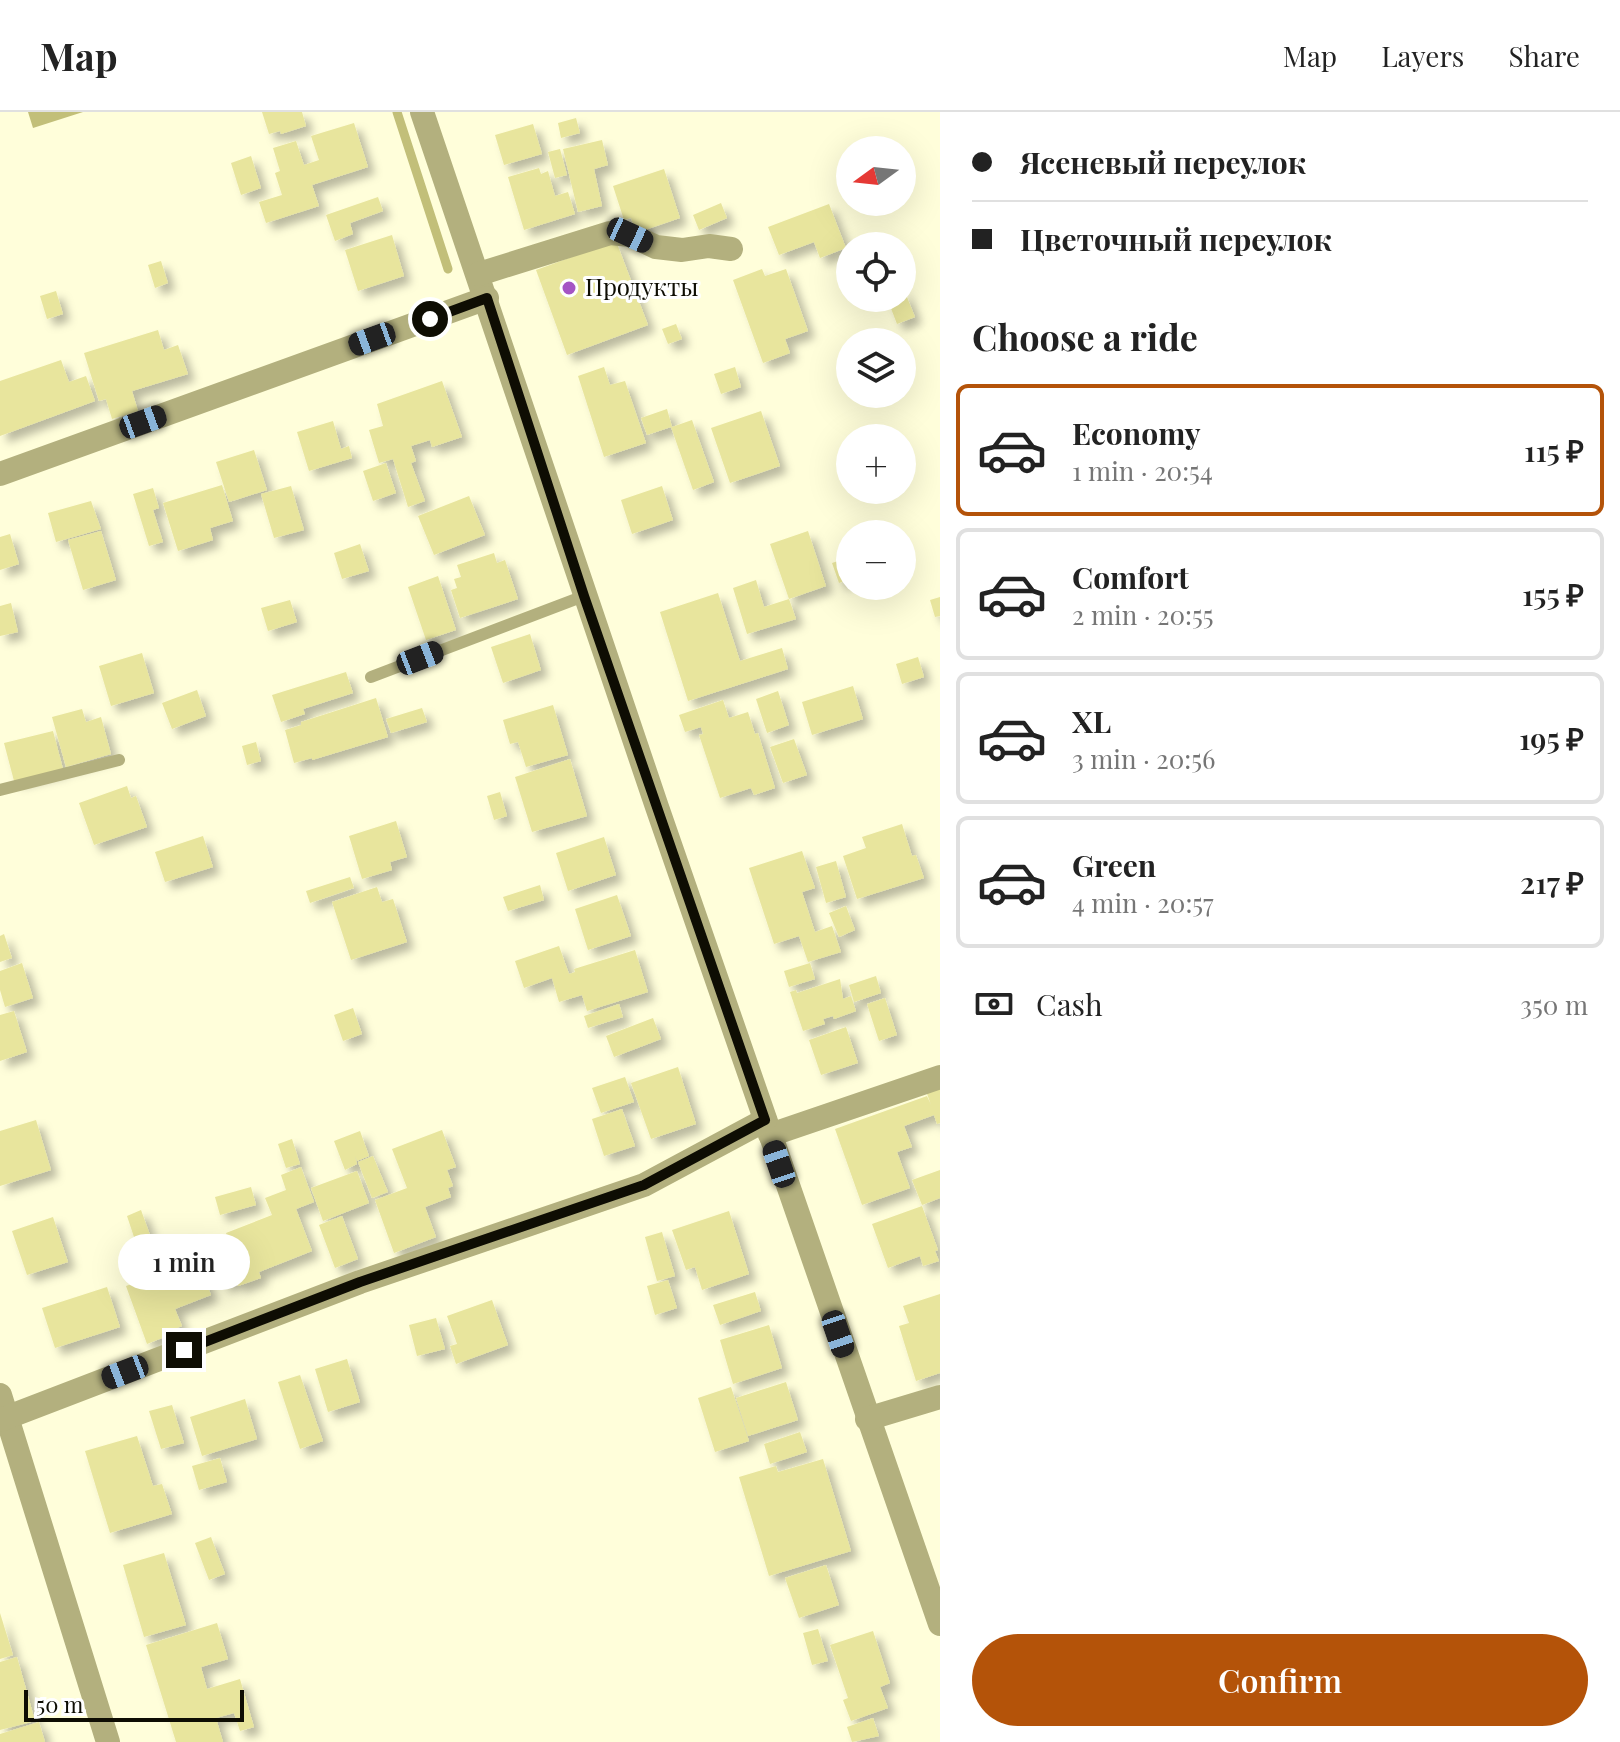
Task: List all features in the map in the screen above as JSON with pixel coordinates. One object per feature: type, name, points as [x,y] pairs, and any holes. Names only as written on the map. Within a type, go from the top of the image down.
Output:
[{"type":"street","points":[[422,112],[479,274],[584,596],[940,1624]]},
{"type":"street","points":[[479,274],[610,233],[630,235],[656,247],[682,250],[709,246],[731,249]]},
{"type":"street","points":[[0,474],[487,298]]},
{"type":"street","points":[[108,1742],[2,1411],[360,1282],[644,1185],[767,1128],[940,1077]]},
{"type":"street","points":[[867,1419],[940,1397]]},
{"type":"lane","points":[[371,677],[584,596]]},
{"type":"lane","points":[[0,790],[119,760]]},
{"type":"shaded area","points":[[28,112],[83,112],[33,128]]},
{"type":"building","points":[[262,112],[302,112],[306,126],[281,134],[280,131],[269,134]]},
{"type":"building","points":[[576,118],[580,133],[561,138],[558,123]]},
{"type":"building","points":[[354,123],[368,167],[312,185],[319,206],[266,223],[259,202],[282,195],[275,173],[280,171],[273,148],[296,141],[304,165],[319,160],[311,136]]},
{"type":"building","points":[[533,124],[542,154],[504,165],[495,135]]},
{"type":"building","points":[[602,140],[608,165],[594,169],[602,206],[578,212],[563,149]]},
{"type":"building","points":[[560,149],[567,175],[555,178],[548,152]]},
{"type":"building","points":[[251,156],[261,188],[241,195],[231,163]]},
{"type":"building","points":[[539,168],[541,174],[548,171],[555,196],[568,192],[575,214],[524,230],[508,177]]},
{"type":"building","points":[[664,169],[680,218],[636,233],[631,218],[624,220],[613,186]]},
{"type":"building","points":[[378,197],[383,211],[350,223],[353,234],[335,241],[326,215]]},
{"type":"building","points":[[721,203],[727,218],[699,230],[693,215]]},
{"type":"building","points":[[829,204],[840,232],[836,232],[836,252],[820,258],[814,242],[779,255],[768,227]]},
{"type":"building","points":[[392,235],[404,276],[358,291],[345,250]]},
{"type":"building","points":[[616,241],[648,325],[567,355],[536,270]]},
{"type":"building","points":[[161,261],[168,283],[155,288],[148,265]]},
{"type":"building","points":[[762,269],[765,276],[786,269],[808,331],[785,339],[790,353],[763,363],[733,280]]},
{"type":"building","points":[[56,291],[63,314],[47,319],[40,296]]},
{"type":"building","points":[[892,312],[913,312],[915,317],[897,324]]},
{"type":"building","points":[[676,324],[682,339],[668,344],[662,329]]},
{"type":"building","points":[[158,330],[164,350],[178,345],[188,374],[132,391],[138,411],[112,419],[106,399],[99,401],[84,353]]},
{"type":"building","points":[[61,360],[69,382],[86,376],[95,401],[0,436],[0,381]]},
{"type":"building","points":[[604,367],[610,385],[625,381],[646,443],[604,457],[578,376]]},
{"type":"building","points":[[735,367],[741,387],[721,394],[714,374]]},
{"type":"building","points":[[442,381],[462,437],[432,447],[430,440],[411,446],[416,461],[411,463],[425,501],[408,507],[393,459],[379,463],[369,430],[383,426],[377,404]]},
{"type":"building","points":[[667,409],[672,427],[692,420],[714,482],[693,490],[671,427],[647,435],[641,418]]},
{"type":"building","points":[[761,411],[780,466],[730,483],[711,428]]},
{"type":"building","points":[[333,421],[341,449],[349,446],[352,458],[309,471],[297,432]]},
{"type":"building","points":[[254,450],[267,490],[229,502],[216,462]]},
{"type":"building","points":[[386,463],[396,493],[373,501],[363,471]]},
{"type":"building","points":[[222,485],[233,521],[210,528],[213,540],[178,551],[163,503]]},
{"type":"building","points":[[291,486],[304,530],[274,538],[261,494]]},
{"type":"building","points":[[662,486],[673,520],[632,534],[621,500]]},
{"type":"building","points":[[153,488],[159,508],[153,510],[163,542],[149,546],[133,494]]},
{"type":"building","points":[[469,496],[485,535],[434,555],[418,516]]},
{"type":"building","points":[[91,501],[101,529],[56,542],[48,513]]},
{"type":"building","points":[[101,531],[116,580],[83,590],[68,540]]},
{"type":"building","points":[[808,531],[826,586],[789,599],[770,544]]},
{"type":"building","points":[[10,534],[19,564],[0,570],[0,537]]},
{"type":"building","points":[[360,544],[369,571],[342,579],[334,553]]},
{"type":"building","points":[[494,553],[497,563],[505,560],[518,599],[460,618],[451,590],[457,588],[454,579],[461,577],[457,565]]},
{"type":"building","points":[[438,576],[456,630],[426,640],[408,587]]},
{"type":"building","points":[[756,580],[764,607],[789,599],[796,619],[747,634],[733,588]]},
{"type":"building","points":[[718,593],[740,661],[782,648],[788,669],[688,701],[660,612]]},
{"type":"building","points":[[940,597],[940,616],[935,617],[930,600]]},
{"type":"building","points":[[290,600],[297,622],[268,631],[261,608]]},
{"type":"building","points":[[11,603],[18,632],[0,636],[0,606]]},
{"type":"building","points":[[530,634],[541,670],[503,683],[491,647]]},
{"type":"building","points":[[142,653],[154,693],[111,706],[99,666]]},
{"type":"building","points":[[918,657],[924,677],[902,684],[896,664]]},
{"type":"building","points":[[346,672],[353,693],[303,709],[305,714],[281,722],[272,695]]},
{"type":"building","points":[[853,686],[863,719],[812,735],[802,702]]},
{"type":"building","points":[[197,690],[206,716],[172,729],[162,703]]},
{"type":"building","points":[[778,691],[789,725],[767,733],[756,699]]},
{"type":"building","points":[[376,698],[388,737],[294,763],[285,730]]},
{"type":"building","points":[[723,700],[729,718],[748,712],[775,788],[754,795],[751,788],[720,798],[699,735],[703,734],[701,727],[685,732],[679,715]]},
{"type":"building","points":[[553,705],[568,755],[526,767],[518,742],[510,744],[503,720]]},
{"type":"building","points":[[422,708],[427,722],[391,733],[386,719]]},
{"type":"building","points":[[82,709],[86,722],[101,717],[111,754],[66,767],[52,717]]},
{"type":"building","points":[[53,731],[63,769],[14,781],[4,743]]},
{"type":"building","points":[[794,739],[807,775],[783,783],[770,747]]},
{"type":"building","points":[[256,742],[261,761],[247,765],[242,746]]},
{"type":"building","points":[[570,759],[587,816],[532,832],[515,777]]},
{"type":"building","points":[[127,786],[131,798],[136,796],[147,827],[94,845],[79,803]]},
{"type":"building","points":[[500,792],[507,816],[494,820],[487,796]]},
{"type":"building","points":[[396,821],[407,857],[390,862],[392,870],[362,879],[349,836]]},
{"type":"building","points":[[902,824],[912,856],[916,855],[924,878],[857,899],[843,856],[866,848],[862,837]]},
{"type":"building","points":[[203,836],[213,867],[165,882],[155,852]]},
{"type":"building","points":[[604,837],[616,875],[568,891],[556,853]]},
{"type":"building","points":[[802,851],[815,888],[802,892],[815,932],[832,926],[841,952],[808,962],[799,936],[774,944],[749,868]]},
{"type":"building","points":[[836,861],[846,897],[826,903],[816,867]]},
{"type":"building","points":[[350,877],[354,888],[310,903],[306,891]]},
{"type":"building","points":[[540,885],[544,900],[508,911],[503,897]]},
{"type":"building","points":[[377,887],[382,902],[393,899],[407,942],[351,960],[332,902]]},
{"type":"building","points":[[617,895],[631,936],[588,950],[575,909]]},
{"type":"building","points":[[846,906],[855,930],[839,937],[829,913]]},
{"type":"building","points":[[4,934],[12,958],[0,962],[0,936]]},
{"type":"building","points":[[559,946],[569,974],[575,972],[574,969],[635,950],[648,992],[587,1011],[582,995],[559,1002],[552,978],[524,988],[515,961]]},
{"type":"building","points":[[22,963],[33,998],[5,1007],[0,990],[0,971]]},
{"type":"building","points":[[810,963],[815,979],[789,987],[784,971]]},
{"type":"building","points":[[876,976],[881,993],[854,1002],[849,985]]},
{"type":"building","points":[[840,979],[843,999],[851,996],[856,1011],[834,1019],[833,1016],[823,1019],[825,1024],[803,1031],[790,992],[796,990],[797,993]]},
{"type":"building","points":[[885,998],[897,1035],[879,1041],[867,1004]]},
{"type":"building","points":[[619,1004],[623,1017],[588,1028],[584,1016]]},
{"type":"building","points":[[353,1008],[362,1034],[343,1041],[334,1015]]},
{"type":"building","points":[[14,1011],[27,1052],[0,1061],[0,1015]]},
{"type":"building","points":[[653,1018],[661,1039],[614,1057],[606,1036]]},
{"type":"building","points":[[846,1027],[858,1063],[821,1075],[809,1040]]},
{"type":"building","points":[[678,1067],[696,1124],[651,1139],[631,1083]]},
{"type":"building","points":[[625,1077],[634,1102],[601,1113],[592,1088]]},
{"type":"building","points":[[940,1086],[940,1123],[937,1124],[934,1115],[904,1126],[912,1147],[897,1152],[910,1188],[862,1205],[835,1129],[927,1096],[931,1105],[926,1091]]},
{"type":"building","points":[[622,1109],[635,1146],[604,1156],[592,1119]]},
{"type":"building","points":[[36,1120],[51,1170],[0,1186],[0,1131]]},
{"type":"building","points":[[442,1130],[456,1167],[447,1170],[453,1186],[448,1188],[451,1197],[425,1207],[436,1237],[394,1253],[375,1200],[407,1188],[392,1149]]},
{"type":"building","points":[[360,1131],[369,1156],[357,1161],[355,1156],[357,1164],[345,1170],[334,1141]]},
{"type":"building","points":[[292,1139],[300,1164],[286,1168],[278,1144]]},
{"type":"building","points":[[373,1156],[388,1192],[372,1198],[358,1162]]},
{"type":"building","points":[[301,1167],[314,1202],[296,1209],[312,1251],[259,1272],[261,1278],[238,1286],[236,1281],[224,1286],[214,1261],[234,1253],[226,1233],[272,1215],[265,1198],[286,1190],[281,1175]]},
{"type":"building","points":[[940,1170],[940,1198],[922,1205],[912,1180]]},
{"type":"building","points":[[357,1171],[369,1203],[323,1221],[311,1188]]},
{"type":"building","points":[[251,1187],[256,1205],[220,1215],[215,1197]]},
{"type":"building","points":[[922,1206],[939,1261],[923,1266],[920,1256],[888,1268],[872,1224]]},
{"type":"building","points":[[141,1210],[150,1235],[135,1240],[127,1216]]},
{"type":"building","points":[[729,1211],[749,1274],[702,1290],[695,1267],[686,1270],[672,1230]]},
{"type":"building","points":[[342,1216],[358,1259],[335,1268],[319,1225]]},
{"type":"building","points":[[53,1217],[68,1262],[27,1275],[12,1231]]},
{"type":"building","points":[[662,1232],[675,1276],[657,1281],[645,1237]]},
{"type":"building","points":[[188,1234],[211,1295],[175,1309],[182,1326],[147,1344],[126,1286],[146,1279],[137,1254]]},
{"type":"building","points":[[668,1280],[677,1308],[655,1315],[647,1286]]},
{"type":"building","points":[[107,1287],[120,1327],[55,1348],[42,1308]]},
{"type":"building","points":[[755,1292],[761,1311],[720,1325],[713,1305]]},
{"type":"building","points":[[940,1294],[940,1373],[916,1381],[899,1326],[909,1323],[903,1306]]},
{"type":"building","points":[[492,1300],[508,1345],[456,1364],[450,1346],[457,1344],[447,1316]]},
{"type":"building","points":[[436,1318],[445,1349],[417,1356],[409,1325]]},
{"type":"building","points":[[769,1325],[782,1368],[733,1384],[720,1340]]},
{"type":"building","points":[[347,1359],[360,1402],[328,1412],[315,1369]]},
{"type":"building","points":[[300,1375],[323,1441],[300,1449],[278,1382]]},
{"type":"building","points":[[786,1382],[798,1420],[748,1436],[736,1398]]},
{"type":"building","points":[[731,1387],[749,1441],[715,1452],[698,1398]]},
{"type":"building","points":[[245,1399],[257,1439],[202,1456],[190,1417]]},
{"type":"building","points":[[172,1405],[184,1443],[161,1449],[149,1411]]},
{"type":"building","points":[[800,1432],[807,1452],[770,1464],[764,1444]]},
{"type":"building","points":[[137,1436],[153,1486],[162,1484],[172,1514],[110,1533],[85,1451]]},
{"type":"building","points":[[220,1458],[227,1482],[199,1490],[192,1466]]},
{"type":"building","points":[[823,1459],[851,1551],[769,1576],[739,1477],[776,1466],[778,1472]]},
{"type":"building","points":[[211,1537],[225,1574],[209,1580],[195,1543]]},
{"type":"building","points":[[164,1553],[186,1625],[144,1637],[123,1565]]},
{"type":"building","points":[[826,1565],[839,1605],[799,1618],[785,1578]]},
{"type":"building","points":[[0,1613],[13,1655],[0,1659]]},
{"type":"building","points":[[217,1623],[228,1659],[201,1667],[207,1689],[240,1679],[254,1727],[240,1731],[234,1713],[216,1718],[223,1742],[176,1742],[146,1645]]},
{"type":"building","points":[[818,1629],[828,1661],[812,1665],[803,1633]]},
{"type":"building","points":[[873,1631],[890,1683],[880,1687],[888,1708],[851,1721],[843,1700],[848,1698],[830,1645]]},
{"type":"building","points":[[17,1657],[35,1721],[0,1730],[0,1662]]},
{"type":"building","points":[[873,1718],[879,1736],[852,1742],[847,1727]]},
{"type":"building","points":[[39,1722],[45,1742],[0,1742],[0,1734]]},
{"type":"waterway","points":[[397,112],[448,269]]},
{"type":"place","name":"Продукты","points":[[569,288]]},
{"type":"route","points":[[184,1350],[360,1282],[644,1185],[765,1120],[584,596],[487,298],[430,319]]}]
